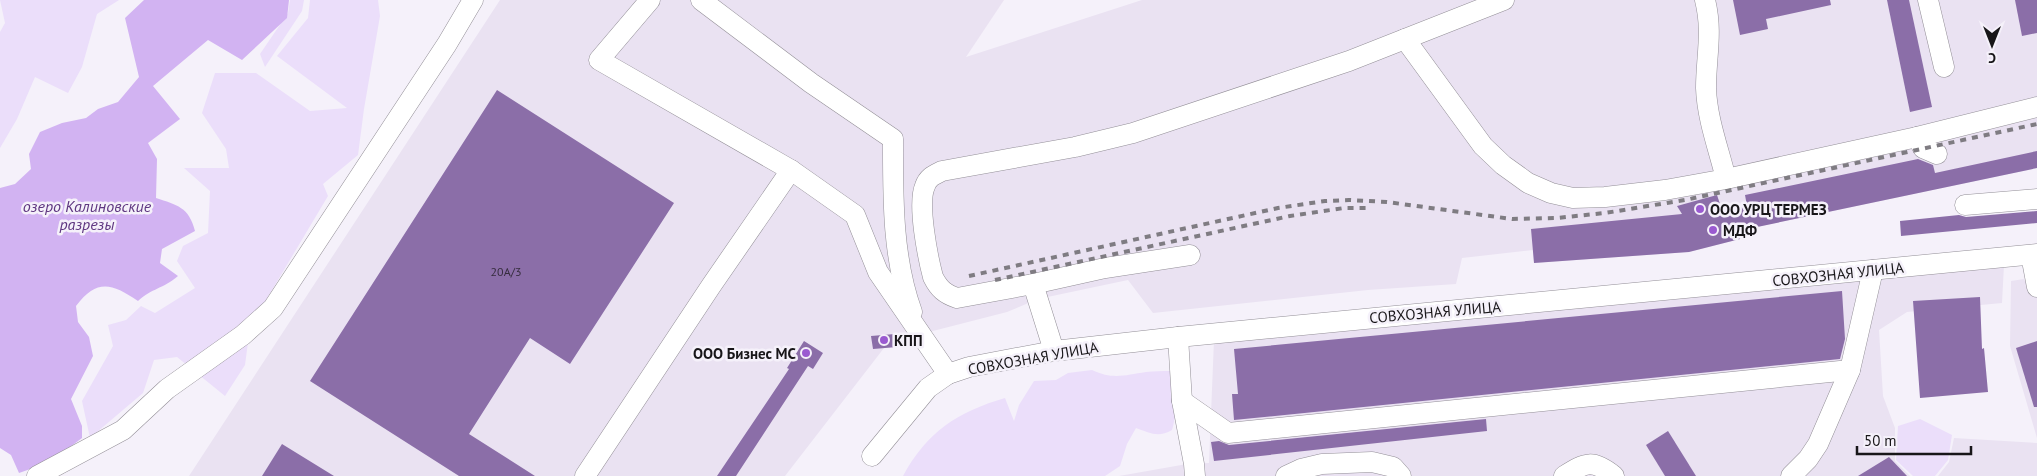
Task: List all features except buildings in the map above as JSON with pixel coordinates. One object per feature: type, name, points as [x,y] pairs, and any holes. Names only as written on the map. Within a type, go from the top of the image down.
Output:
[{"type":"street","points":[[37,476],[123,430],[167,389],[243,336],[273,308],[447,44],[473,0]]},
{"type":"street","points":[[650,0],[599,60],[791,170],[856,215],[878,272],[948,374]]},
{"type":"street","points":[[701,0],[811,83],[893,139],[893,210],[905,293],[920,335]]},
{"type":"street","points":[[1190,256],[1105,268],[957,298],[946,295],[938,286],[930,266],[922,213],[923,192],[930,177],[942,171],[1075,147],[1133,133],[1349,61],[1504,0]]},
{"type":"street","points":[[1704,0],[1709,32],[1706,90],[1726,179]]},
{"type":"street","points":[[1928,0],[1944,67]]},
{"type":"street","points":[[1405,39],[1483,146],[1502,165],[1528,183],[1551,193],[1573,198],[1605,198],[1726,179],[1917,137],[2037,107]]},
{"type":"street","points":[[1917,137],[1923,148],[1937,154]]},
{"type":"street","points":[[585,476],[711,286],[791,170]]},
{"type":"street","points":[[1965,204],[2037,199]]},
{"type":"street","points":[[2034,255],[2037,287]]},
{"type":"street","name":"СОВХОЗНАЯ УЛИЦА","points":[[872,456],[928,388],[948,374],[969,367],[1054,351],[1178,337],[2034,255]]},
{"type":"street","points":[[1791,476],[1808,459],[1818,444],[1850,370],[1873,270]]},
{"type":"street","points":[[1033,284],[1054,351]]},
{"type":"street","points":[[1178,337],[1182,400],[1194,464],[1194,476]]},
{"type":"street","points":[[1182,400],[1228,433],[1850,370]]},
{"type":"street","points":[[1286,476],[1301,469],[1322,464],[1372,462],[1393,467],[1401,476]]},
{"type":"street","points":[[1564,476],[1582,465],[1590,463],[1599,465],[1614,476]]},
{"type":"shaded area","points":[[0,0],[119,0],[97,14],[82,67],[68,93],[35,77],[17,119],[0,148],[0,32],[5,23]]},
{"type":"shaded area","points":[[290,0],[304,0],[302,11],[265,67],[260,54],[288,13]]},
{"type":"shaded area","points":[[310,0],[378,0],[380,16],[358,155],[323,184],[328,196],[250,327],[245,365],[225,396],[177,357],[154,360],[143,393],[90,438],[82,401],[113,346],[108,325],[126,320],[141,306],[155,313],[195,288],[177,261],[183,246],[208,233],[210,191],[184,168],[229,168],[226,149],[202,113],[215,73],[256,73],[310,111],[347,108],[277,56],[308,18]]},
{"type":"shaded area","points":[[500,0],[1004,0],[966,57],[1142,0],[2037,0],[2037,168],[1752,228],[1740,239],[1689,252],[1534,263],[1533,250],[1462,258],[1456,284],[1368,290],[1153,313],[1128,280],[1038,299],[1007,312],[929,332],[897,343],[897,347],[884,348],[785,476],[189,476]]},
{"type":"shaded area","points":[[2004,265],[2002,303],[1907,312],[1879,330],[1883,396],[1895,428],[1895,461],[1910,476],[1119,476],[1187,464],[1209,463],[1214,340]]},
{"type":"shaded area","points":[[2024,279],[2028,286],[2037,285],[2037,438],[2010,346],[2011,281]]},
{"type":"shaded area","points":[[1092,370],[1113,376],[1170,371],[1175,408],[1172,430],[1158,434],[1136,428],[1127,444],[1120,466],[1105,476],[903,476],[922,447],[958,417],[1005,398],[1014,421],[1019,405],[1034,381],[1056,380],[1068,373]]},
{"type":"shaded area","points":[[1920,419],[1952,435],[1948,460],[1935,476],[1913,476],[1896,460],[1898,426]]},
{"type":"shaded area","points":[[1954,438],[2037,443],[2037,476],[1938,476],[1949,462]]},
{"type":"water","name":"озеро Калиновские разрезы","points":[[144,0],[289,0],[287,18],[242,60],[208,40],[153,86],[180,119],[148,143],[157,159],[156,198],[176,205],[186,212],[195,231],[162,249],[160,263],[178,276],[167,284],[148,293],[138,301],[120,290],[105,287],[98,288],[91,291],[76,306],[78,322],[89,337],[93,356],[71,399],[82,426],[82,438],[36,467],[19,473],[11,455],[0,448],[0,188],[15,184],[31,169],[29,154],[40,132],[62,123],[86,118],[98,109],[118,102],[139,77],[125,18]]},
{"type":"railway","points":[[969,276],[1278,208],[1325,201],[1387,202],[1512,219],[1557,218],[1605,213],[1685,200],[2037,124]]},
{"type":"railway","points":[[995,280],[1290,216],[1344,208],[1371,208]]},
{"type":"place","name":"ООО УРЦ ТЕРМЕЗ","points":[[1700,209]]},
{"type":"place","name":"МДФ","points":[[1713,230]]},
{"type":"place","name":"КПП","points":[[884,340]]},
{"type":"place","name":"ООО Бизнес МС","points":[[806,353]]}]
